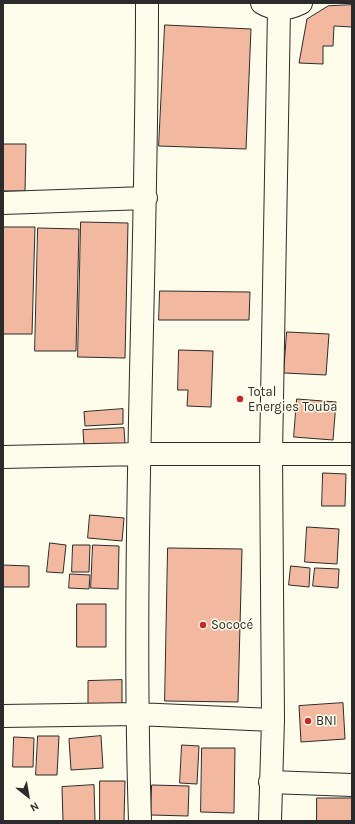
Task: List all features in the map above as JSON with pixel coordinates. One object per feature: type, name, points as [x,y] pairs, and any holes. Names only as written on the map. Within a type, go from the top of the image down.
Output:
[{"type":"street","points":[[140,821],[136,714],[146,198],[147,3]]},
{"type":"street","points":[[270,821],[273,720],[270,454],[271,6],[292,8],[301,3]]},
{"type":"street","points":[[3,202],[146,198]]},
{"type":"street","points":[[3,456],[140,454],[352,454]]},
{"type":"street","points":[[3,716],[136,714],[273,720]]},
{"type":"street","points":[[270,782],[352,785]]},
{"type":"building","points":[[352,5],[352,27],[334,26],[333,46],[323,46],[323,64],[299,63],[307,19],[328,6]]},
{"type":"building","points":[[165,25],[251,29],[246,149],[159,146]]},
{"type":"building","points":[[3,144],[26,144],[25,191],[3,191]]},
{"type":"building","points":[[81,222],[128,223],[125,358],[78,357]]},
{"type":"building","points":[[3,227],[35,227],[32,334],[3,334]]},
{"type":"building","points":[[38,228],[79,229],[76,351],[35,351]]},
{"type":"building","points":[[160,291],[250,292],[249,320],[159,320]]},
{"type":"building","points":[[287,332],[329,334],[326,375],[284,373]]},
{"type":"building","points":[[179,350],[213,351],[211,407],[187,406],[188,390],[178,390]]},
{"type":"building","points":[[297,399],[336,402],[333,440],[294,437]]},
{"type":"building","points":[[123,409],[123,424],[85,426],[84,412]]},
{"type":"building","points":[[124,428],[125,444],[84,446],[83,430]]},
{"type":"building","points":[[323,473],[346,474],[345,506],[322,506]]},
{"type":"building","points":[[90,515],[124,518],[122,541],[88,538]]},
{"type":"building","points":[[307,527],[339,529],[337,564],[305,562]]},
{"type":"building","points":[[50,543],[66,545],[63,573],[47,572]]},
{"type":"building","points":[[73,545],[90,545],[89,572],[72,572]]},
{"type":"building","points":[[93,545],[119,546],[118,589],[91,588]]},
{"type":"building","name":"Sococé","points":[[168,548],[242,549],[238,702],[165,701]]},
{"type":"building","points":[[3,565],[29,566],[29,587],[3,587]]},
{"type":"building","points":[[291,566],[310,568],[309,587],[289,585]]},
{"type":"building","points":[[315,568],[339,569],[338,588],[313,586]]},
{"type":"building","points":[[70,574],[90,575],[89,589],[69,588]]},
{"type":"building","points":[[77,604],[106,604],[106,647],[77,647]]},
{"type":"building","points":[[122,680],[122,706],[88,707],[88,681]]},
{"type":"building","points":[[343,703],[345,739],[301,742],[299,706]]},
{"type":"building","points":[[38,736],[59,736],[57,775],[36,775]]},
{"type":"building","points":[[101,736],[103,768],[71,770],[69,739]]},
{"type":"building","points":[[14,737],[34,738],[33,767],[13,767]]},
{"type":"building","points":[[182,745],[199,746],[197,784],[180,783]]},
{"type":"building","points":[[202,748],[235,748],[234,813],[201,812]]},
{"type":"building","points":[[100,781],[125,781],[124,821],[100,821]]},
{"type":"building","points":[[94,785],[95,821],[63,821],[62,787]]},
{"type":"building","points":[[152,785],[189,786],[188,816],[151,815]]},
{"type":"building","points":[[317,798],[352,798],[352,821],[317,821]]},
{"type":"place","name":"Total Energies Touba","points":[[240,399]]},
{"type":"place","name":"Sococé","points":[[203,625]]},
{"type":"place","name":"BNI","points":[[308,721]]}]
